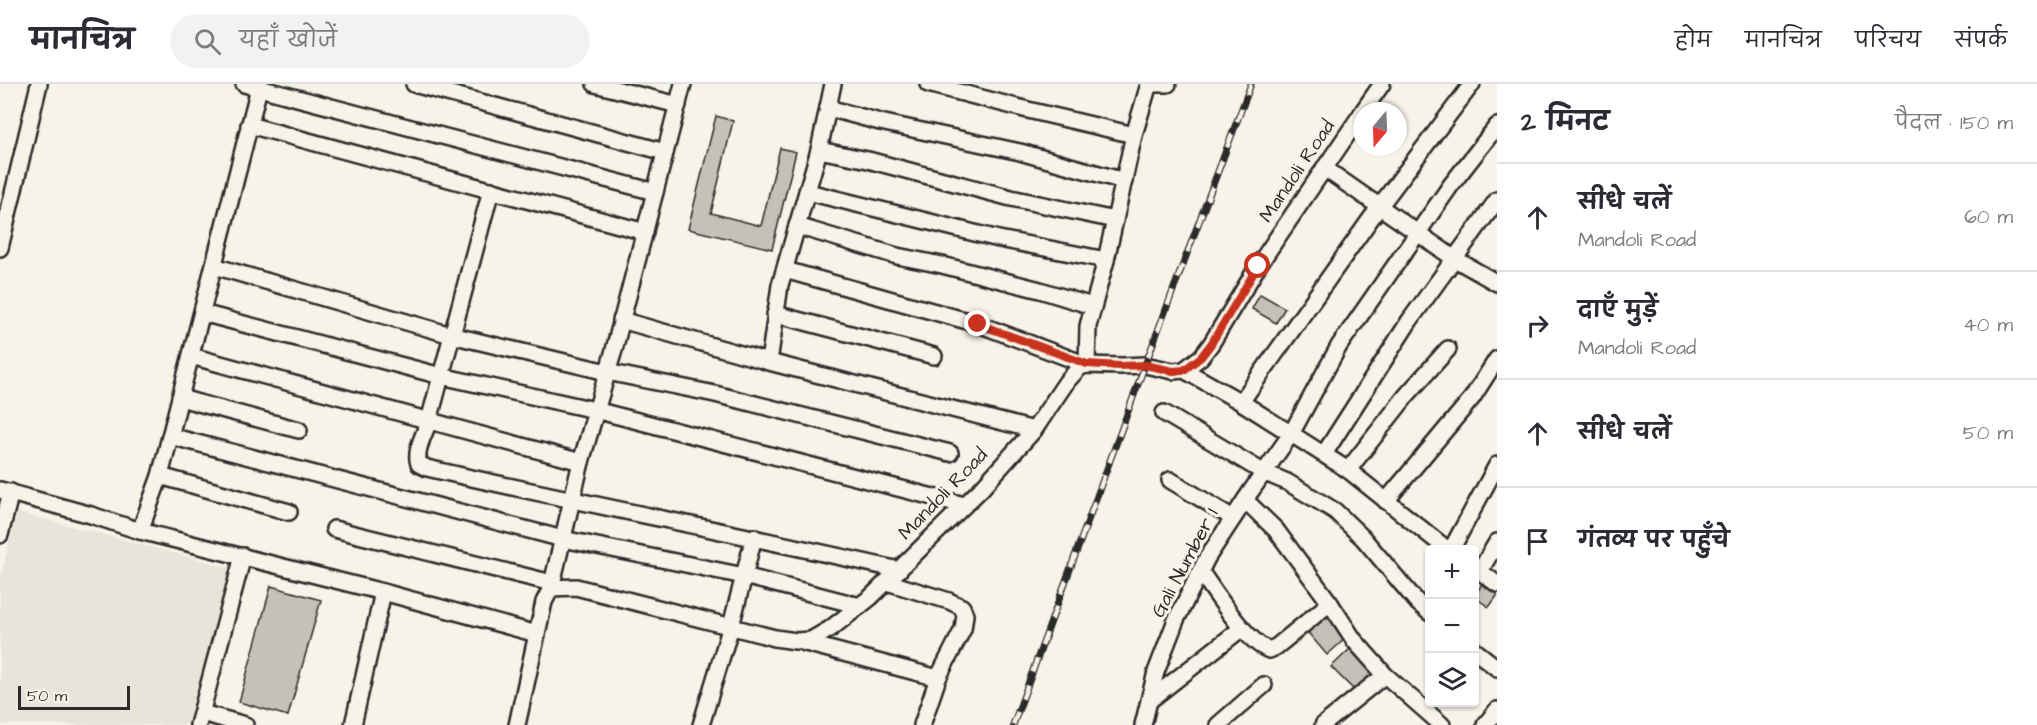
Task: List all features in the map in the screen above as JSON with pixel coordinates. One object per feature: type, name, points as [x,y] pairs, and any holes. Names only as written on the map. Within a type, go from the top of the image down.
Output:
[{"type":"street","points":[[0,248],[4,214],[39,84]]},
{"type":"street","points":[[414,84],[666,152]]},
{"type":"street","points":[[595,84],[678,105]]},
{"type":"street","points":[[518,725],[544,602],[552,585],[581,462],[645,232],[683,84]]},
{"type":"street","points":[[770,362],[775,314],[819,150],[833,84]]},
{"type":"street","points":[[928,84],[1134,135]]},
{"type":"street","points":[[1092,365],[1088,326],[1106,260],[1134,135],[1149,84],[1168,84]]},
{"type":"street","name":"Mandoli Road","points":[[1370,102],[1382,84]]},
{"type":"street","points":[[1241,402],[1379,207],[1472,84]]},
{"type":"street","points":[[140,531],[160,476],[202,313],[249,125],[254,85],[655,192]]},
{"type":"street","points":[[828,108],[880,122],[1020,152],[1124,181]]},
{"type":"street","points":[[249,125],[645,232]]},
{"type":"street","name":"Mandoli Road","points":[[1184,370],[1201,357],[1211,344],[1258,266],[1353,126]]},
{"type":"street","name":"Gali Number 1","points":[[1143,725],[1156,672],[1176,620],[1200,571],[1263,472],[1291,434],[1339,346],[1451,185],[1497,126]]},
{"type":"street","points":[[819,150],[868,160],[1011,198],[1115,220]]},
{"type":"street","points":[[1324,168],[1455,259],[1497,283]]},
{"type":"street","points":[[491,190],[429,421],[418,451],[419,464],[427,468],[572,501],[754,537],[899,570]]},
{"type":"street","points":[[808,192],[999,239],[1106,260]]},
{"type":"street","points":[[1324,454],[1410,320],[1497,200]]},
{"type":"street","points":[[797,226],[897,256],[942,264],[1092,306]]},
{"type":"street","points":[[214,266],[451,335],[607,372],[716,394],[950,453]]},
{"type":"street","points":[[785,270],[978,324],[1092,365],[1145,365],[1173,371],[1184,370],[1241,402],[1348,470],[1444,545]]},
{"type":"street","points":[[202,313],[441,376],[595,411],[964,505]]},
{"type":"street","points":[[775,314],[934,356]]},
{"type":"street","points":[[621,320],[770,362],[1034,430]]},
{"type":"street","points":[[1348,470],[1406,396],[1448,349]]},
{"type":"street","points":[[191,356],[581,462]]},
{"type":"street","points":[[1386,501],[1472,398],[1497,358]]},
{"type":"street","name":"Mandoli Road","points":[[334,529],[552,585],[576,587],[775,638],[796,641],[811,640],[830,629],[887,582],[964,505],[1034,430],[1075,370],[1092,365]]},
{"type":"street","points":[[180,398],[299,430]]},
{"type":"street","points":[[1164,413],[1263,472],[1287,482],[1335,511],[1363,538],[1425,609]]},
{"type":"street","points":[[170,436],[563,539],[744,576],[860,606]]},
{"type":"street","points":[[1451,545],[1497,465]]},
{"type":"street","points":[[160,476],[289,512]]},
{"type":"street","points":[[1170,480],[1233,518]]},
{"type":"street","points":[[0,535],[5,491],[140,531],[537,634]]},
{"type":"street","points":[[1245,500],[1276,530],[1330,603],[1354,640],[1385,675],[1442,725]]},
{"type":"street","points":[[701,725],[754,537]]},
{"type":"street","points":[[1479,566],[1497,542]]},
{"type":"street","points":[[243,556],[200,719],[245,725]]},
{"type":"street","points":[[1479,570],[1497,584]]},
{"type":"street","points":[[1200,571],[1242,628],[1269,650],[1276,647],[1330,603]]},
{"type":"street","points":[[887,582],[949,601],[962,607],[965,615],[963,629],[938,678],[922,725]]},
{"type":"street","points":[[357,724],[382,592]]},
{"type":"street","points":[[1150,700],[1242,628]]},
{"type":"street","points":[[796,641],[938,678]]},
{"type":"street","points":[[1478,653],[1497,668]]},
{"type":"street","points":[[1323,725],[1385,675]]},
{"type":"street","points":[[1218,725],[1264,685]]},
{"type":"street","points":[[1485,725],[1497,710]]},
{"type":"shaded area","points":[[17,512],[231,568],[190,725],[0,725],[0,579]]},
{"type":"building","points":[[716,116],[733,121],[711,213],[761,226],[780,148],[796,152],[772,249],[688,229]]},
{"type":"building","points":[[1260,294],[1285,308],[1276,323],[1252,309]]},
{"type":"building","points":[[1483,582],[1497,591],[1497,596],[1489,607],[1479,600],[1479,589]]},
{"type":"building","points":[[271,586],[321,600],[288,716],[239,702]]},
{"type":"building","points":[[1324,612],[1346,638],[1327,655],[1305,629]]},
{"type":"building","points":[[1351,648],[1376,673],[1356,692],[1331,667]]},
{"type":"railway","points":[[1013,725],[1251,84]]},
{"type":"route","points":[[978,324],[1087,364],[1145,365],[1173,371],[1184,370],[1201,357],[1211,344],[1258,266]]}]
